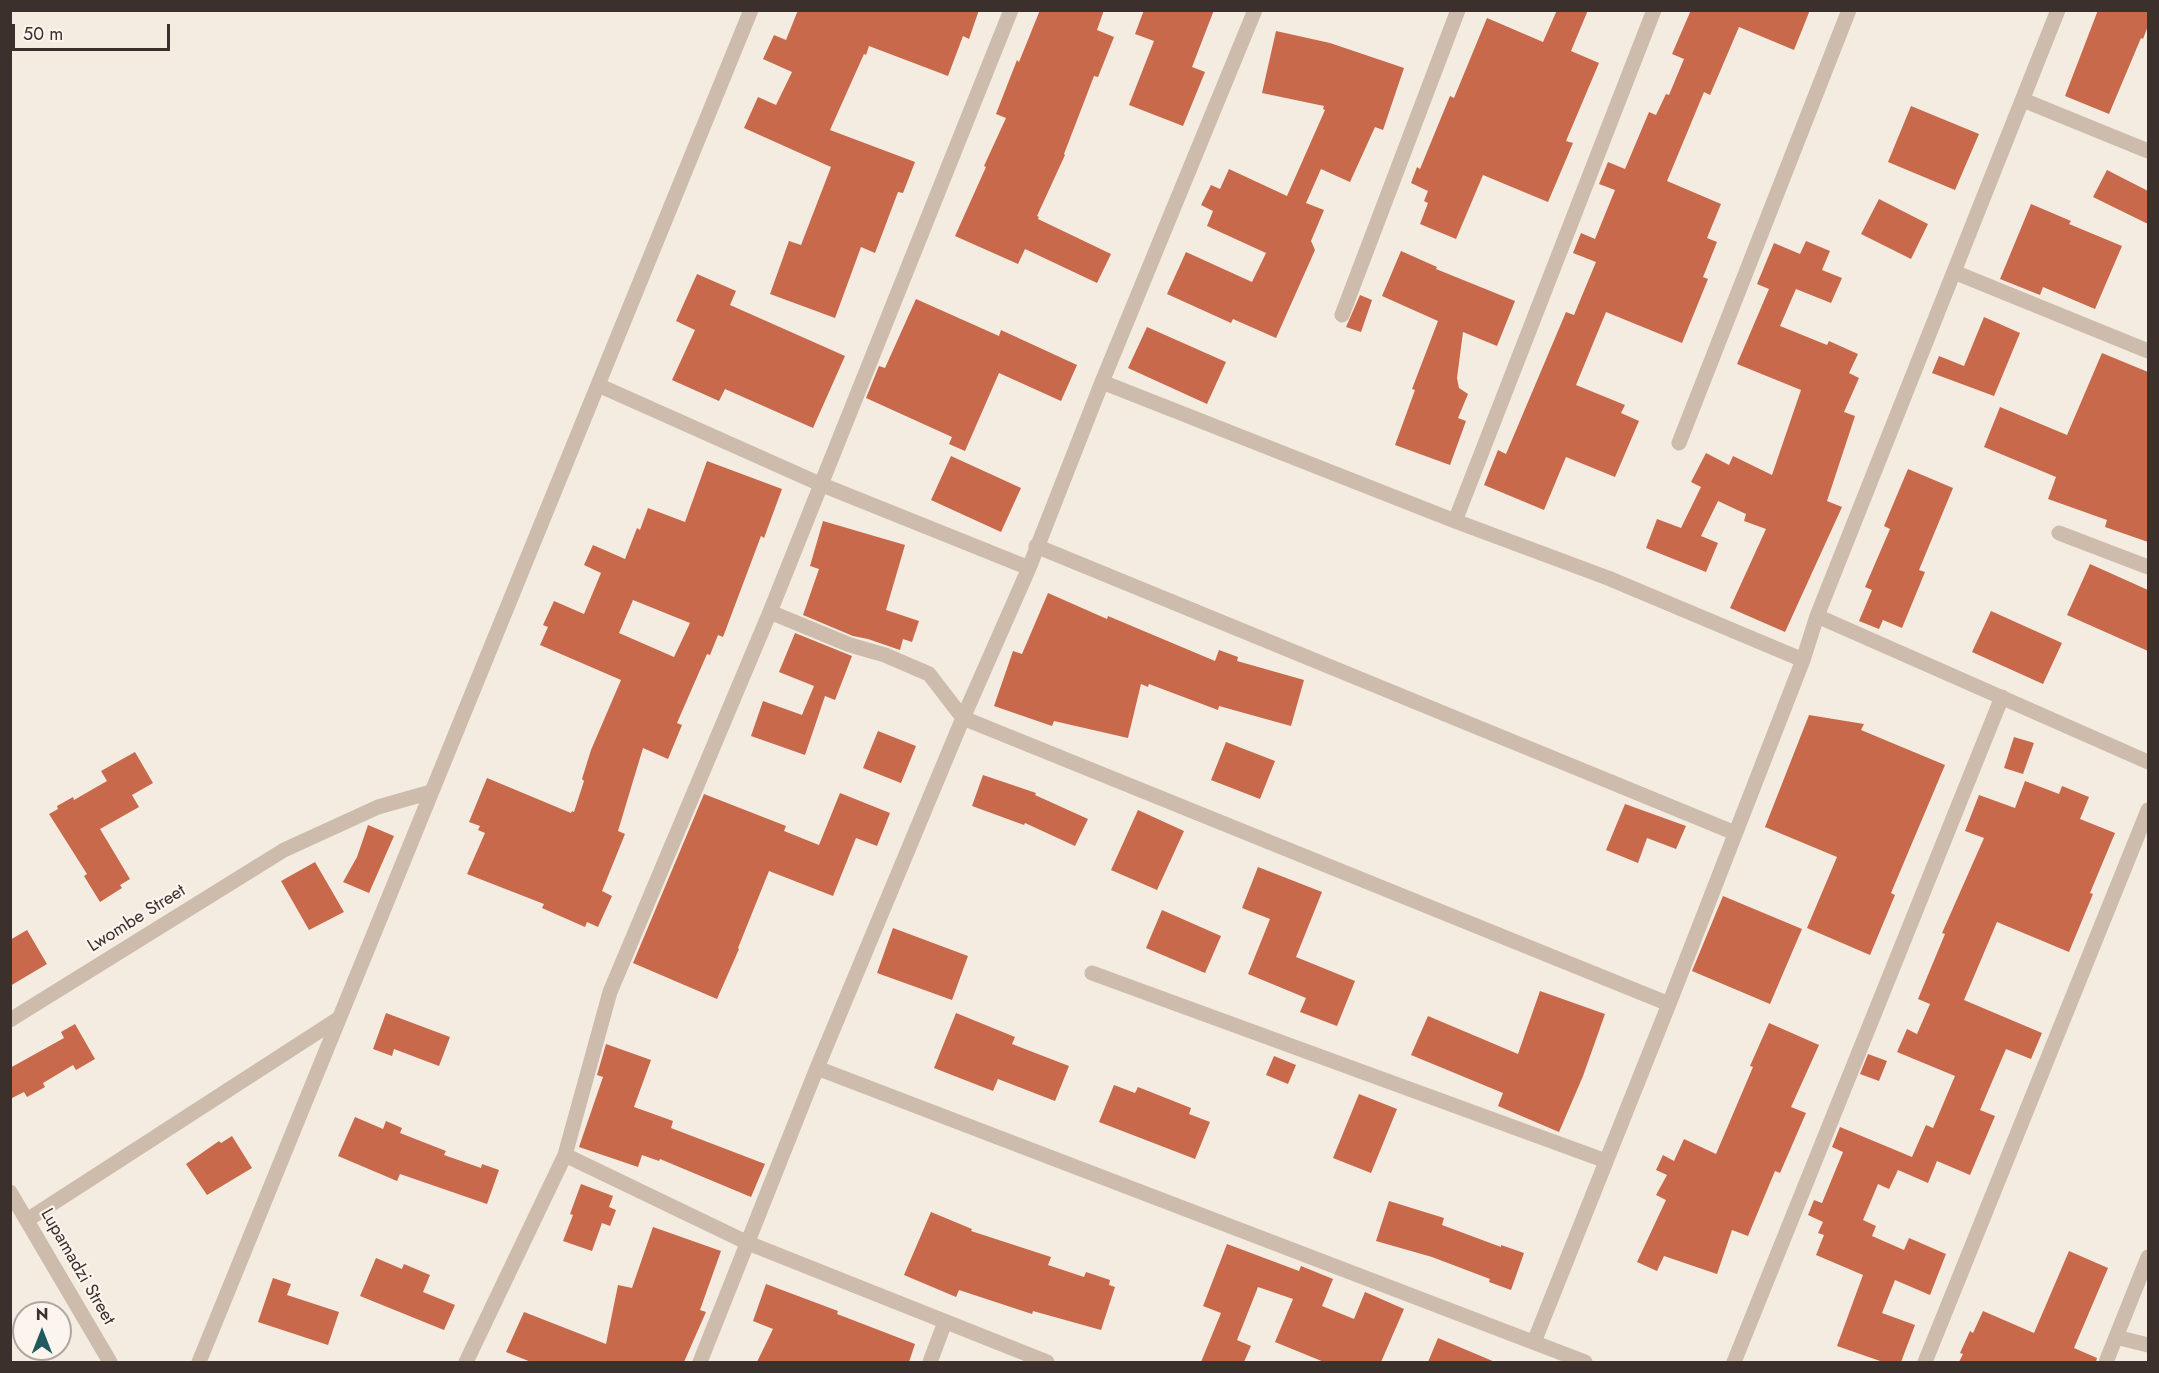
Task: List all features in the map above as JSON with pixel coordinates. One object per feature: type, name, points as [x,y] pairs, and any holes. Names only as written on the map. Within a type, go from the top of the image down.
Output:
[{"type":"street","points":[[199,1362],[750,10]]},
{"type":"street","points":[[466,1362],[565,1155],[610,992],[770,612],[1011,10]]},
{"type":"street","points":[[700,1362],[817,1068],[963,718],[1029,568],[1102,382],[1255,10]]},
{"type":"street","points":[[1342,315],[1458,10]]},
{"type":"street","points":[[1455,521],[1654,10]]},
{"type":"street","points":[[1679,443],[1850,10]]},
{"type":"street","points":[[1534,1342],[1669,1004],[1803,660],[1817,616],[2058,10]]},
{"type":"street","points":[[2023,100],[2148,151]]},
{"type":"street","points":[[1954,272],[2148,351]]},
{"type":"street","points":[[1102,382],[1455,521],[1608,578],[1803,660]]},
{"type":"street","points":[[598,385],[820,484],[1029,568]]},
{"type":"street","points":[[2059,533],[2148,567]]},
{"type":"street","points":[[1036,546],[1735,833]]},
{"type":"street","points":[[770,612],[850,645],[885,655],[928,674],[963,718],[1669,1004]]},
{"type":"street","points":[[1817,616],[2148,762]]},
{"type":"street","points":[[1734,1362],[2002,697]]},
{"type":"street","name":"Lwombe Street","points":[[10,1020],[284,850],[378,807],[431,792]]},
{"type":"street","points":[[1925,1362],[2148,810]]},
{"type":"street","points":[[1092,973],[1606,1161]]},
{"type":"street","points":[[27,1220],[338,1019]]},
{"type":"street","points":[[817,1068],[1585,1362]]},
{"type":"street","points":[[565,1155],[748,1243],[1047,1362]]},
{"type":"street","name":"Lupamadzi Street","points":[[10,1192],[109,1362]]},
{"type":"street","points":[[2106,1362],[2148,1257]]},
{"type":"street","points":[[930,1362],[945,1322]]},
{"type":"street","points":[[2116,1337],[2148,1345]]},
{"type":"building","points":[[798,10],[979,10],[969,39],[963,36],[948,76],[869,46],[866,55],[864,54],[830,130],[915,162],[903,193],[898,192],[875,253],[861,247],[835,318],[770,294],[789,241],[801,245],[831,167],[744,128],[758,97],[776,105],[792,72],[763,59],[774,35],[786,40]]},
{"type":"building","points":[[1040,10],[1104,10],[1097,30],[1114,37],[1098,77],[1094,76],[1065,155],[1037,216],[1038,219],[1111,254],[1097,283],[1025,249],[1018,264],[955,236],[1006,118],[996,114]]},
{"type":"building","points":[[1144,10],[1214,10],[1192,67],[1205,72],[1183,126],[1129,105],[1154,41],[1135,34]]},
{"type":"building","points":[[1557,10],[1588,10],[1571,51],[1599,63],[1566,141],[1573,143],[1548,202],[1483,175],[1456,239],[1420,224],[1428,203],[1424,201],[1428,191],[1411,183],[1417,167],[1420,169],[1450,96],[1454,98],[1487,18],[1543,42]]},
{"type":"building","points":[[1691,10],[1810,10],[1794,50],[1739,27],[1710,95],[1704,92],[1667,181],[1721,204],[1707,238],[1717,242],[1703,277],[1708,279],[1682,343],[1606,312],[1576,385],[1625,405],[1621,413],[1639,421],[1615,477],[1566,457],[1544,510],[1484,485],[1498,450],[1506,454],[1566,312],[1574,315],[1596,262],[1573,253],[1581,233],[1595,239],[1615,190],[1599,184],[1608,162],[1625,169],[1649,112],[1656,115],[1666,94],[1669,95],[1684,59],[1672,54]]},
{"type":"building","points":[[2098,10],[2148,10],[2148,26],[2109,114],[2065,96]]},
{"type":"building","points":[[1276,31],[1330,43],[1404,68],[1383,130],[1375,127],[1350,182],[1321,169],[1306,203],[1324,210],[1311,241],[1315,250],[1276,338],[1233,319],[1231,323],[1167,294],[1186,252],[1252,282],[1266,253],[1207,226],[1213,211],[1201,205],[1211,185],[1220,189],[1229,169],[1287,196],[1325,110],[1324,106],[1262,93]]},
{"type":"building","points":[[1911,106],[1979,134],[1955,190],[1888,162]]},
{"type":"building","points":[[2107,170],[2148,191],[2148,224],[2093,197]]},
{"type":"building","points":[[1879,199],[1928,224],[1911,259],[1861,234]]},
{"type":"building","points":[[2031,204],[2071,221],[2069,224],[2122,246],[2095,309],[2043,287],[2040,295],[2000,279]]},
{"type":"building","points":[[1806,241],[1830,251],[1822,270],[1842,278],[1831,303],[1796,289],[1780,326],[1827,345],[1829,341],[1858,354],[1849,373],[1859,378],[1844,412],[1855,416],[1827,501],[1842,507],[1785,632],[1730,608],[1766,529],[1744,521],[1746,514],[1718,501],[1701,536],[1718,543],[1706,572],[1646,548],[1657,519],[1681,528],[1701,487],[1691,482],[1706,453],[1729,465],[1733,456],[1772,475],[1801,390],[1737,364],[1769,289],[1757,284],[1774,243],[1800,254]]},
{"type":"building","points":[[1401,251],[1437,267],[1436,269],[1515,301],[1497,346],[1463,332],[1457,378],[1459,388],[1468,394],[1458,418],[1466,421],[1450,465],[1395,445],[1415,390],[1412,389],[1438,321],[1382,296]]},
{"type":"building","points":[[697,274],[736,291],[730,305],[845,356],[813,428],[725,389],[719,401],[672,380],[695,330],[676,321]]},
{"type":"building","points":[[1360,295],[1372,300],[1361,332],[1346,327]]},
{"type":"building","points":[[916,299],[999,336],[1001,330],[1077,365],[1061,401],[999,373],[965,451],[949,444],[952,437],[866,398],[879,366],[885,368]]},
{"type":"building","points":[[1984,317],[2020,333],[1994,396],[1932,373],[1939,356],[1964,366]]},
{"type":"building","points":[[1147,327],[1226,362],[1207,404],[1128,368]]},
{"type":"building","points":[[2102,353],[2148,372],[2148,542],[2105,527],[2107,520],[2048,499],[2056,477],[1984,447],[2000,407],[2067,435]]},
{"type":"building","points":[[951,456],[1021,488],[1001,532],[931,500]]},
{"type":"building","points":[[707,461],[782,489],[764,538],[761,536],[723,637],[718,635],[710,655],[707,654],[677,723],[682,725],[668,759],[643,748],[618,831],[625,834],[602,891],[612,896],[598,927],[587,922],[585,927],[542,908],[544,904],[467,874],[485,833],[478,830],[480,826],[469,822],[487,778],[571,813],[574,812],[591,750],[621,680],[540,645],[548,627],[543,625],[554,601],[584,614],[601,573],[584,565],[593,545],[625,559],[637,528],[640,530],[648,508],[685,522]],"holes":[[[633,600],[690,623],[674,657],[619,633]]]},
{"type":"building","points":[[1908,469],[1953,488],[1919,570],[1925,572],[1902,628],[1883,620],[1879,629],[1859,621],[1872,590],[1865,587],[1890,529],[1884,526]]},
{"type":"building","points":[[823,521],[905,545],[886,610],[919,621],[912,642],[903,639],[900,650],[853,636],[803,615],[819,569],[810,566]]},
{"type":"building","points":[[2090,564],[2148,590],[2148,651],[2067,615]]},
{"type":"building","points":[[1048,593],[1107,619],[1108,616],[1215,661],[1219,650],[1238,657],[1237,661],[1304,680],[1291,726],[1219,706],[1218,710],[1149,684],[1148,687],[1141,684],[1128,738],[1054,721],[1052,726],[994,706],[1013,651],[1022,654]]},
{"type":"building","points":[[1991,611],[2062,643],[2043,684],[1972,652]]},
{"type":"building","points":[[795,633],[852,656],[835,700],[825,696],[805,755],[751,736],[763,701],[802,715],[814,686],[779,672]]},
{"type":"building","points":[[1809,715],[1864,724],[1861,730],[1945,765],[1891,893],[1895,895],[1870,955],[1807,928],[1837,857],[1765,827]]},
{"type":"building","points":[[878,731],[916,746],[901,783],[863,768]]},
{"type":"building","points":[[2014,737],[2034,743],[2023,774],[2004,768]]},
{"type":"building","points":[[1226,742],[1275,761],[1260,799],[1211,780]]},
{"type":"building","points":[[135,752],[153,783],[132,795],[139,807],[100,829],[130,879],[120,885],[122,888],[100,902],[84,876],[87,874],[49,814],[58,809],[57,806],[73,797],[74,800],[107,781],[101,771]]},
{"type":"building","points":[[983,775],[1036,793],[1035,795],[1088,819],[1075,846],[1025,823],[1024,825],[972,806]]},
{"type":"building","points":[[2025,781],[2059,794],[2062,786],[2089,797],[2080,819],[2115,833],[2069,952],[1997,922],[1964,1000],[2042,1033],[2031,1059],[2006,1049],[1980,1110],[1995,1116],[1970,1175],[1937,1161],[1928,1183],[1898,1170],[1889,1189],[1878,1184],[1863,1220],[1876,1226],[1872,1236],[1904,1250],[1909,1238],[1946,1254],[1930,1295],[1895,1280],[1882,1313],[1915,1325],[1901,1362],[1883,1362],[1837,1346],[1863,1275],[1816,1255],[1824,1235],[1818,1233],[1823,1222],[1808,1215],[1814,1200],[1822,1203],[1843,1152],[1832,1147],[1840,1127],[1912,1157],[1926,1125],[1933,1128],[1955,1076],[1897,1052],[1907,1029],[1917,1034],[1930,1004],[1918,999],[1945,934],[1942,933],[1984,838],[1965,831],[1979,795],[2015,808]]},
{"type":"building","points":[[840,793],[890,813],[877,846],[856,838],[833,896],[769,871],[717,999],[633,963],[704,794],[786,826],[784,831],[819,845]]},
{"type":"building","points":[[1625,804],[1686,826],[1676,849],[1647,838],[1638,863],[1606,850]]},
{"type":"building","points":[[1138,810],[1184,831],[1157,890],[1111,870]]},
{"type":"building","points":[[368,825],[394,836],[369,893],[343,882],[357,857]]},
{"type":"building","points":[[315,862],[344,912],[309,930],[281,881]]},
{"type":"building","points":[[1258,867],[1322,892],[1296,957],[1355,981],[1337,1026],[1300,1012],[1306,998],[1248,974],[1270,919],[1242,908]]},
{"type":"building","points":[[1723,896],[1802,929],[1770,1004],[1692,971]]},
{"type":"building","points":[[1162,910],[1221,936],[1205,973],[1146,948]]},
{"type":"building","points":[[893,928],[968,956],[952,1000],[877,973]]},
{"type":"building","points":[[27,930],[47,964],[10,986],[10,940]]},
{"type":"building","points":[[1540,991],[1605,1014],[1583,1076],[1559,1132],[1498,1106],[1503,1093],[1411,1055],[1428,1016],[1518,1054]]},
{"type":"building","points":[[386,1013],[450,1037],[439,1066],[394,1049],[392,1056],[373,1049]]},
{"type":"building","points":[[956,1013],[1015,1037],[1012,1044],[1069,1066],[1055,1101],[998,1079],[993,1091],[934,1068]]},
{"type":"building","points":[[1769,1023],[1819,1045],[1791,1107],[1806,1113],[1780,1173],[1775,1171],[1748,1236],[1732,1230],[1717,1274],[1664,1256],[1657,1271],[1637,1262],[1666,1200],[1656,1195],[1667,1175],[1656,1170],[1663,1155],[1674,1161],[1684,1139],[1716,1154]]},
{"type":"building","points":[[75,1024],[95,1059],[76,1070],[73,1065],[43,1083],[45,1087],[27,1097],[24,1092],[10,1099],[10,1068],[64,1038],[61,1032]]},
{"type":"building","points":[[606,1044],[651,1060],[634,1107],[673,1121],[671,1128],[765,1164],[751,1197],[660,1159],[659,1161],[642,1155],[638,1167],[579,1147],[603,1077],[597,1075]]},
{"type":"building","points":[[1868,1054],[1887,1061],[1879,1081],[1860,1074]]},
{"type":"building","points":[[1274,1056],[1296,1065],[1288,1084],[1266,1075]]},
{"type":"building","points":[[1114,1085],[1135,1093],[1138,1087],[1191,1108],[1189,1114],[1210,1122],[1195,1159],[1099,1122]]},
{"type":"building","points":[[1359,1094],[1397,1109],[1371,1173],[1333,1158]]},
{"type":"building","points":[[355,1117],[383,1129],[386,1121],[402,1128],[400,1133],[446,1151],[444,1155],[481,1168],[482,1164],[499,1170],[487,1204],[400,1174],[397,1181],[338,1156]]},
{"type":"building","points":[[232,1136],[252,1168],[207,1195],[186,1164],[219,1141],[221,1143]]},
{"type":"building","points":[[581,1184],[613,1196],[609,1207],[616,1210],[610,1226],[602,1223],[592,1251],[563,1241]]},
{"type":"building","points":[[1389,1201],[1444,1218],[1442,1225],[1524,1253],[1511,1290],[1489,1282],[1490,1279],[1432,1257],[1376,1241]]},
{"type":"building","points":[[931,1212],[972,1229],[971,1231],[1051,1257],[1048,1265],[1084,1277],[1086,1272],[1110,1280],[1109,1285],[1115,1287],[1101,1330],[1033,1311],[1032,1314],[959,1290],[956,1297],[904,1275]]},
{"type":"building","points":[[653,1227],[721,1251],[700,1310],[706,1312],[684,1362],[531,1362],[506,1352],[524,1312],[606,1344],[618,1285],[632,1288]]},
{"type":"building","points":[[1227,1244],[1299,1271],[1301,1266],[1333,1279],[1322,1306],[1354,1319],[1365,1292],[1404,1309],[1381,1362],[1324,1362],[1275,1342],[1293,1299],[1258,1287],[1237,1340],[1251,1346],[1244,1362],[1201,1362],[1221,1313],[1203,1306]]},
{"type":"building","points":[[2069,1251],[2108,1268],[2074,1348],[2097,1358],[2096,1362],[1959,1362],[1963,1354],[1960,1353],[1970,1331],[1973,1333],[1983,1311],[2034,1333]]},
{"type":"building","points":[[376,1258],[402,1269],[404,1264],[430,1275],[423,1292],[455,1305],[444,1330],[360,1296]]},
{"type":"building","points":[[273,1278],[291,1284],[287,1295],[339,1312],[328,1345],[258,1322]]},
{"type":"building","points":[[766,1284],[838,1311],[837,1314],[915,1344],[909,1362],[757,1362],[773,1329],[753,1321]]},
{"type":"building","points":[[1438,1338],[1495,1362],[1428,1362]]}]
